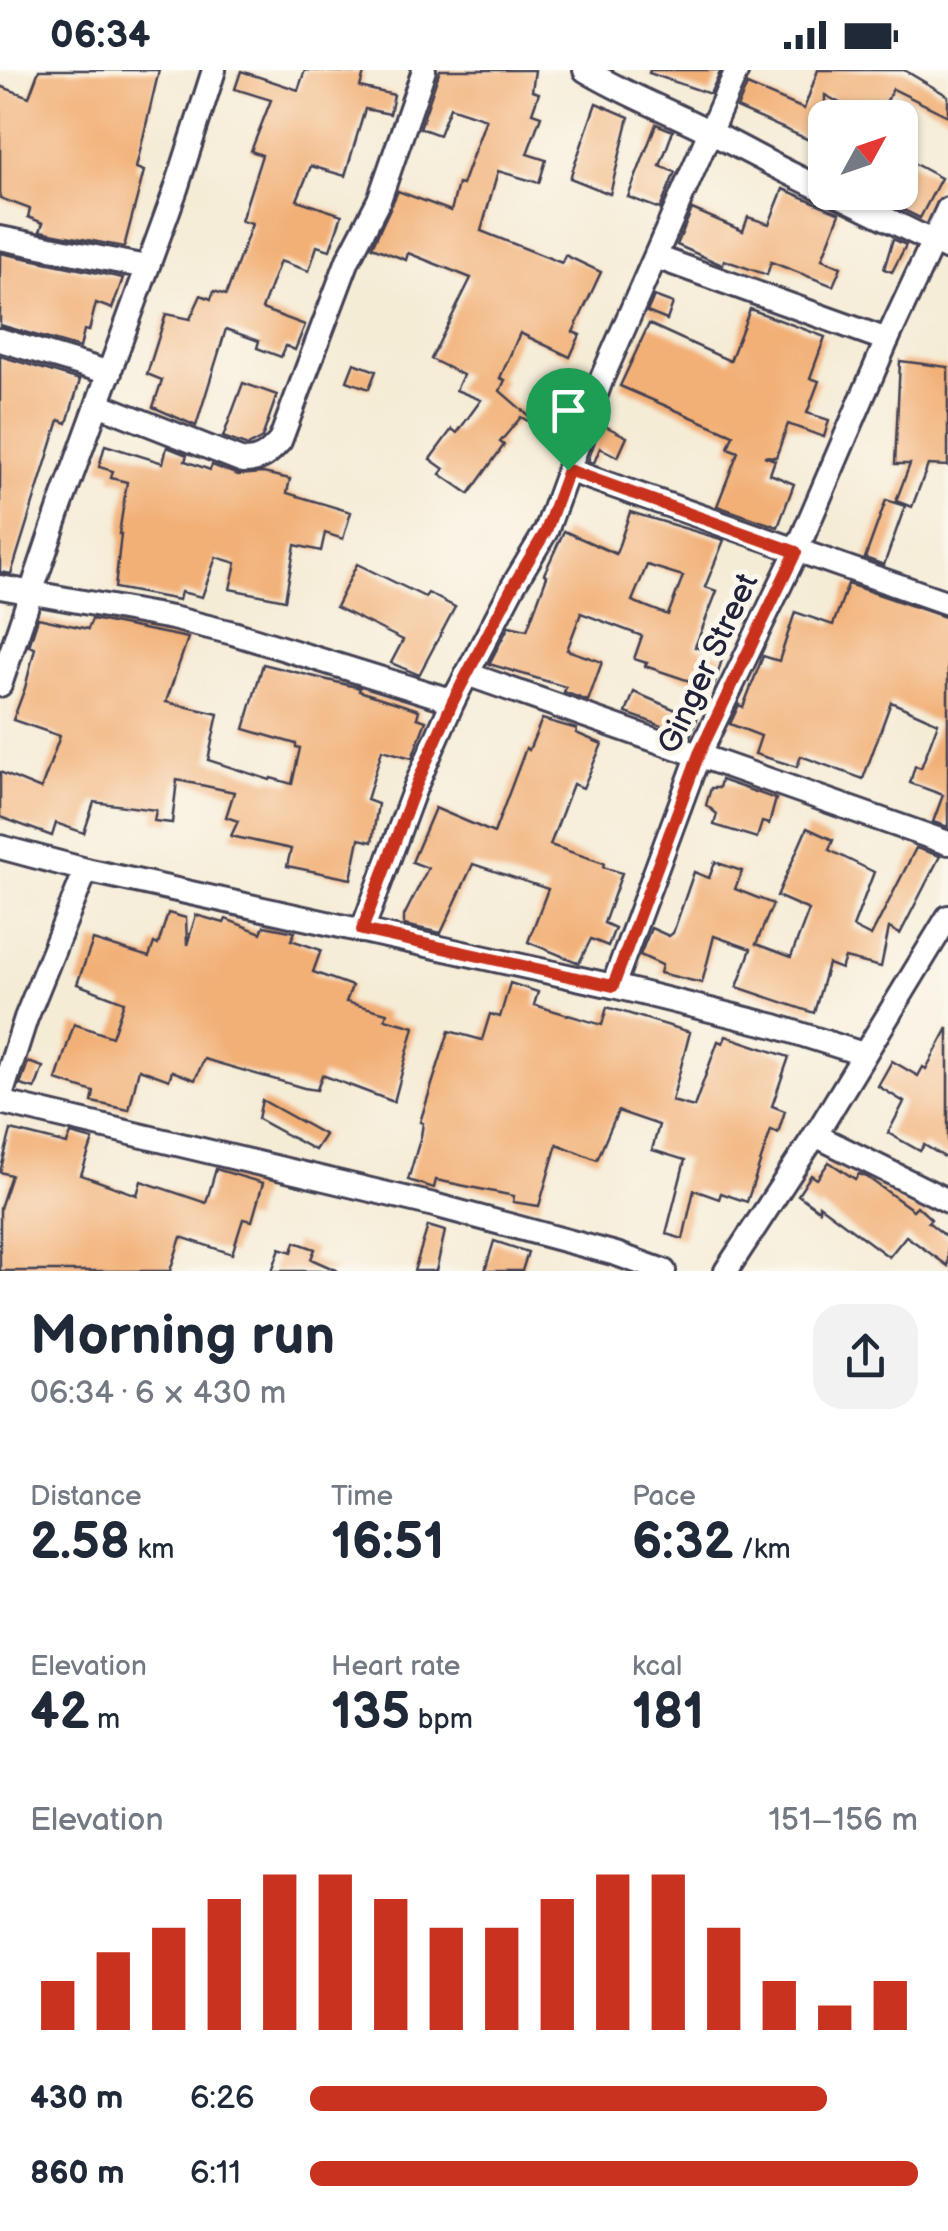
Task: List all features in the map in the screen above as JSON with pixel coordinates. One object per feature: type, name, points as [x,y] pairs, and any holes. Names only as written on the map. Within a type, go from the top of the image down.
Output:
[{"type":"street","points":[[0,686],[60,507],[176,189],[214,70]]},
{"type":"street","points":[[98,404],[243,461],[257,461],[268,454],[280,441],[348,260],[379,200],[424,70]]},
{"type":"street","points":[[585,70],[625,94],[808,181]]},
{"type":"street","points":[[362,930],[415,788],[453,701],[546,531],[602,378],[737,70]]},
{"type":"street","name":"Ginger Street","points":[[613,986],[699,754],[796,552],[886,340],[941,245],[948,209]]},
{"type":"street","points":[[868,210],[941,245]]},
{"type":"street","points":[[0,238],[146,267]]},
{"type":"street","points":[[656,257],[886,340]]},
{"type":"street","points":[[0,340],[110,373]]},
{"type":"street","points":[[568,470],[948,603]]},
{"type":"street","points":[[0,587],[232,633],[453,701]]},
{"type":"street","points":[[467,674],[948,844]]},
{"type":"street","points":[[0,848],[613,986],[776,1026],[863,1054]]},
{"type":"street","points":[[86,870],[26,1018],[0,1100],[434,1205],[664,1271]]},
{"type":"street","points":[[726,1271],[815,1135],[948,917]]},
{"type":"street","points":[[815,1135],[948,1201]]},
{"type":"building","points":[[39,70],[159,70],[136,168],[144,171],[124,247],[40,231],[43,223],[28,217],[30,209],[0,198],[0,86],[29,97]]},
{"type":"building","points":[[305,70],[364,73],[360,87],[394,95],[390,114],[365,109],[345,176],[311,166],[297,200],[342,215],[330,250],[317,246],[309,271],[280,261],[262,309],[305,325],[295,350],[286,346],[281,357],[257,348],[259,341],[226,329],[196,426],[153,407],[162,380],[147,374],[166,314],[190,319],[201,295],[211,299],[214,291],[226,295],[252,224],[241,221],[262,155],[251,151],[271,100],[235,89],[241,71],[298,90]]},
{"type":"building","points":[[440,70],[535,70],[532,91],[539,93],[532,113],[541,116],[527,154],[546,160],[539,183],[498,171],[481,231],[562,263],[565,255],[601,272],[573,332],[580,335],[570,357],[520,333],[500,378],[505,380],[500,391],[530,417],[528,421],[521,417],[500,442],[504,445],[469,494],[440,474],[444,469],[430,459],[452,429],[457,433],[481,400],[456,390],[463,375],[431,359],[471,278],[408,253],[406,260],[372,247],[398,191],[451,211],[458,184],[462,185],[486,119],[450,107],[439,135],[420,128]]},
{"type":"building","points":[[721,70],[710,94],[649,73]]},
{"type":"building","points":[[818,70],[904,70],[948,96],[948,116],[893,89],[887,100],[834,100],[825,95],[825,100],[808,100],[808,139],[737,108],[747,85],[804,109]]},
{"type":"building","points":[[596,103],[629,117],[610,194],[570,178]]},
{"type":"building","points":[[656,124],[673,131],[660,166],[675,172],[660,209],[628,197]]},
{"type":"building","points":[[918,166],[941,178],[920,218],[903,210],[918,210]]},
{"type":"building","points":[[783,189],[808,200],[808,210],[840,213],[822,259],[841,267],[833,286],[771,262],[767,275],[724,260],[722,265],[677,245],[692,209],[743,231],[748,217],[769,224]]},
{"type":"building","points":[[893,239],[906,245],[892,272],[884,269]]},
{"type":"building","points":[[0,253],[123,278],[112,309],[96,303],[80,348],[0,325]]},
{"type":"building","points":[[654,296],[673,303],[667,320],[647,312]]},
{"type":"building","points":[[750,309],[825,337],[810,378],[819,381],[807,413],[829,420],[824,437],[788,424],[776,457],[764,456],[775,460],[770,474],[794,484],[778,527],[717,506],[738,452],[728,448],[733,435],[620,386],[649,324],[730,361]]},
{"type":"building","points":[[0,356],[80,380],[67,423],[59,420],[11,574],[0,572]]},
{"type":"building","points":[[900,361],[948,367],[948,466],[928,465],[912,507],[896,501],[910,464],[895,464]]},
{"type":"building","points":[[354,363],[376,371],[369,389],[347,381]]},
{"type":"building","points":[[243,383],[277,395],[262,438],[248,446],[223,437]]},
{"type":"building","points":[[601,424],[627,437],[618,457],[600,448],[594,463],[588,461]]},
{"type":"building","points":[[105,445],[163,463],[167,447],[187,455],[185,461],[210,470],[212,465],[238,475],[263,473],[290,479],[287,493],[351,512],[343,539],[325,533],[321,551],[295,545],[285,600],[230,589],[236,563],[216,557],[202,597],[181,592],[179,600],[115,588],[127,482],[111,478],[113,471],[99,467]]},
{"type":"building","points":[[886,500],[905,506],[884,565],[865,558]]},
{"type":"building","points":[[630,512],[724,540],[705,587],[717,591],[695,647],[723,656],[713,689],[645,666],[647,663],[634,659],[642,636],[581,613],[567,650],[602,662],[588,701],[564,692],[566,687],[489,664],[509,626],[527,630],[547,576],[544,574],[564,531],[616,554]],"holes":[[[647,565],[683,576],[668,615],[632,601]]]},
{"type":"building","points":[[357,564],[455,607],[419,675],[391,663],[403,640],[336,607]]},
{"type":"building","points":[[848,584],[948,618],[948,827],[933,822],[943,795],[910,783],[915,766],[921,768],[938,723],[891,702],[863,779],[801,756],[797,767],[755,754],[761,736],[730,724],[739,705],[743,707],[763,656],[779,661],[795,612],[833,625]]},
{"type":"building","points":[[38,618],[88,629],[92,619],[188,638],[166,702],[218,714],[208,760],[270,780],[292,784],[300,748],[244,729],[263,664],[360,688],[359,691],[419,710],[417,718],[426,721],[412,758],[382,750],[367,800],[378,804],[372,842],[359,839],[351,879],[287,866],[291,849],[231,836],[238,821],[226,817],[234,792],[177,780],[172,823],[154,821],[156,810],[94,802],[84,833],[56,823],[52,836],[0,817],[0,772],[41,789],[60,736],[13,720],[35,648],[29,646]]},
{"type":"building","points":[[634,692],[697,719],[690,736],[626,713]]},
{"type":"building","points":[[542,719],[577,729],[576,733],[602,744],[583,788],[573,784],[550,845],[622,873],[604,923],[615,928],[608,946],[591,939],[579,963],[528,942],[548,889],[473,864],[441,933],[404,925],[404,916],[428,868],[412,862],[435,808],[494,833],[526,748],[529,750]]},
{"type":"building","points":[[721,780],[776,799],[769,824],[762,822],[757,838],[714,825],[717,814],[706,805],[711,788],[719,788]]},
{"type":"building","points":[[807,828],[833,840],[829,850],[874,872],[853,927],[871,936],[916,848],[940,856],[900,934],[889,928],[881,967],[845,958],[841,969],[828,964],[814,1013],[737,987],[751,949],[714,936],[702,983],[660,973],[662,965],[640,955],[651,928],[669,936],[673,933],[694,872],[709,878],[715,862],[742,871],[735,889],[773,904],[756,944],[791,957],[809,910],[777,896]]},
{"type":"building","points":[[168,913],[186,918],[187,945],[196,915],[224,923],[226,919],[261,933],[264,926],[295,932],[291,940],[321,950],[313,972],[352,986],[346,1002],[387,1013],[385,1019],[414,1027],[394,1102],[322,1075],[317,1090],[204,1059],[195,1080],[172,1071],[169,1080],[139,1069],[129,1110],[92,1102],[94,1092],[56,1080],[74,1024],[112,1037],[124,1002],[77,984],[93,940],[149,957],[154,943],[158,945]]},
{"type":"building","points":[[510,983],[538,992],[534,1005],[602,1025],[607,1007],[690,1032],[672,1101],[694,1107],[718,1041],[723,1043],[726,1036],[789,1057],[772,1106],[785,1111],[778,1133],[771,1130],[747,1202],[721,1193],[719,1199],[694,1190],[683,1239],[666,1234],[685,1160],[652,1150],[659,1125],[618,1111],[597,1160],[557,1144],[539,1206],[513,1202],[514,1196],[436,1180],[434,1188],[408,1180],[421,1136],[420,1122],[449,1031],[482,1040],[490,1014],[500,1017]]},
{"type":"building","points":[[948,1028],[948,1159],[924,1145],[920,1151],[888,1133],[904,1102],[878,1086],[892,1061],[918,1076],[923,1067],[926,1069]]},
{"type":"building","points":[[28,1062],[43,1067],[35,1089],[20,1085]]},
{"type":"building","points":[[262,1100],[325,1135],[315,1150],[258,1119]]},
{"type":"building","points":[[11,1130],[67,1144],[71,1134],[93,1140],[81,1175],[137,1195],[141,1181],[206,1203],[216,1169],[263,1183],[252,1221],[243,1219],[232,1254],[181,1237],[170,1271],[0,1271],[0,1208],[11,1175],[0,1172]]},
{"type":"building","points":[[829,1162],[855,1179],[859,1174],[867,1177],[913,1210],[917,1206],[931,1219],[928,1222],[948,1238],[948,1266],[906,1236],[889,1257],[819,1205],[819,1210],[798,1195],[811,1175],[817,1179]]},
{"type":"building","points":[[428,1226],[445,1231],[436,1271],[414,1271]]},
{"type":"building","points":[[494,1241],[528,1252],[522,1271],[485,1271]]},
{"type":"building","points":[[295,1242],[315,1249],[311,1259],[338,1271],[272,1271],[280,1248],[292,1252]]},
{"type":"route","points":[[568,470],[796,552],[699,754],[613,986],[362,930],[415,788],[453,701],[546,531],[568,470]]}]
